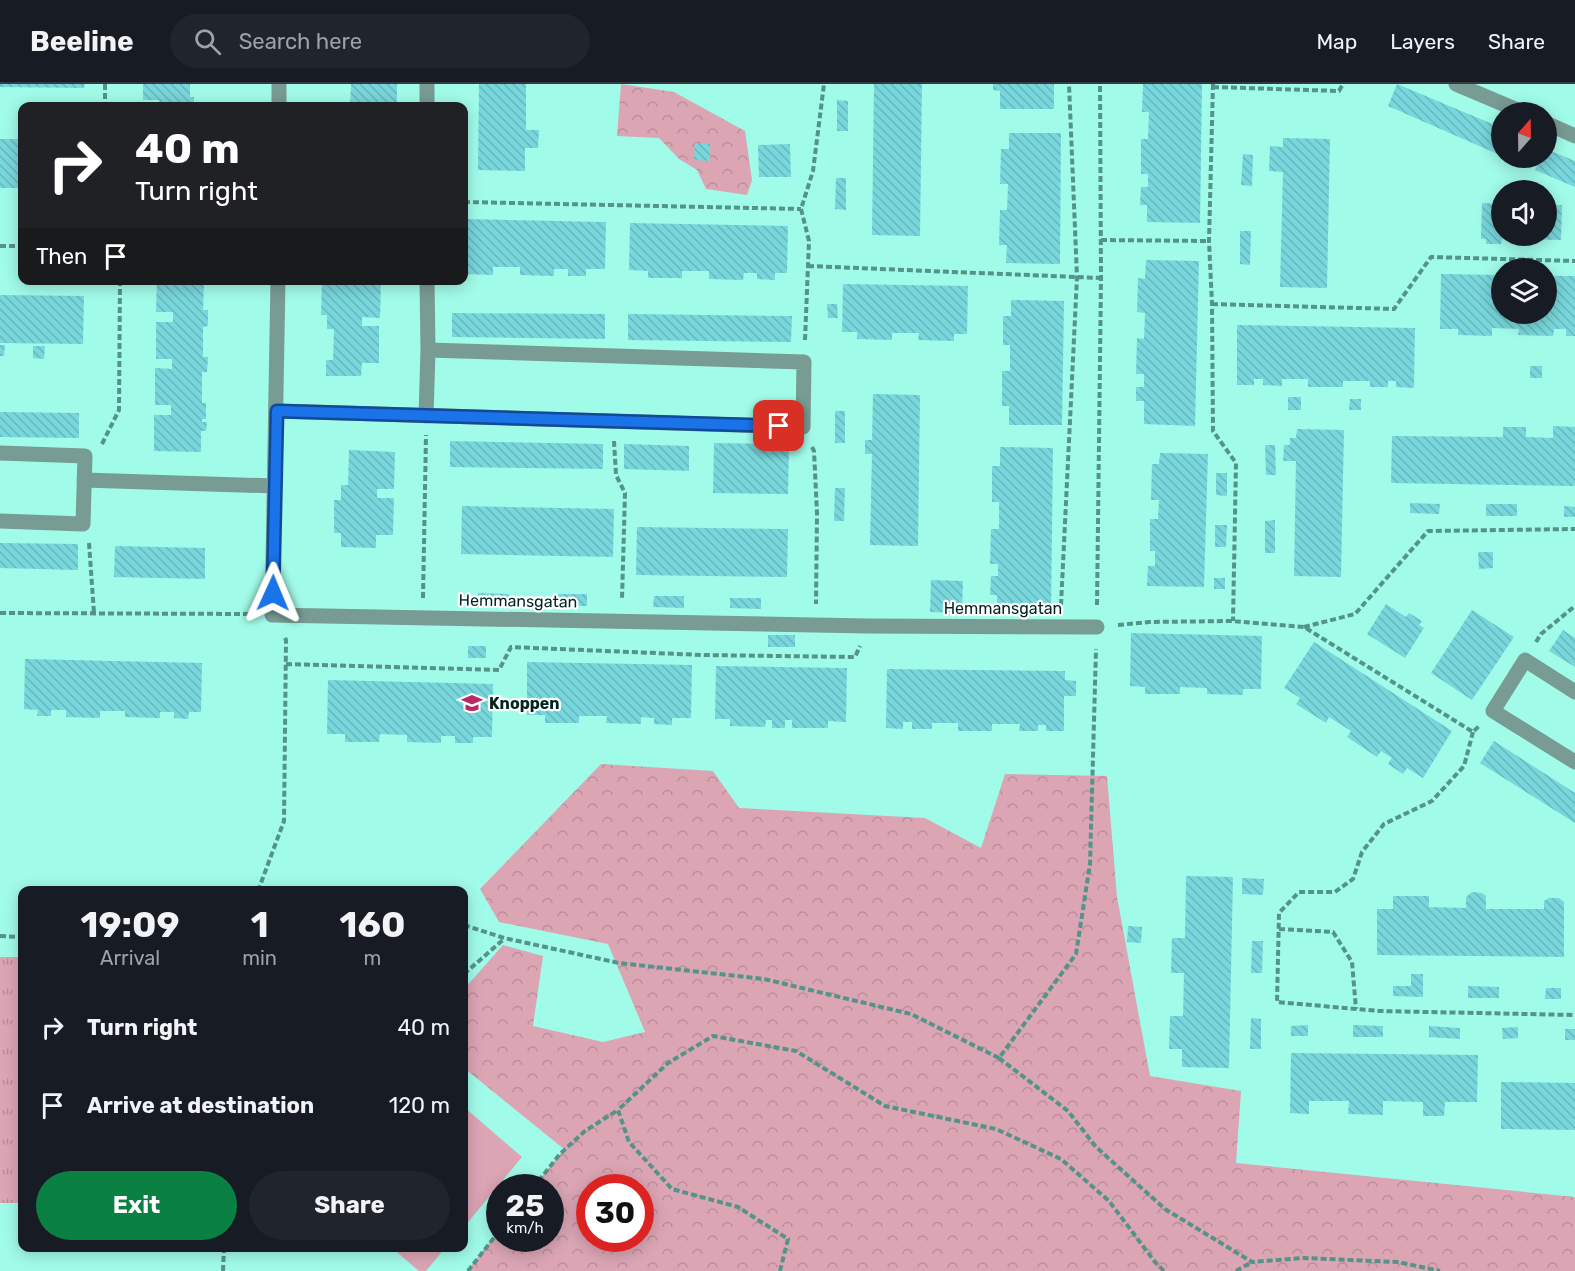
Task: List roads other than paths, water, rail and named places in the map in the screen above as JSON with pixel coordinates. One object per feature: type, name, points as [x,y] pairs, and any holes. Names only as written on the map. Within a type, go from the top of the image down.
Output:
[{"type":"street","points":[[279,84],[279,102]]},
{"type":"street","points":[[427,84],[427,102]]},
{"type":"street","points":[[1456,84],[1498,102]]},
{"type":"street","points":[[1557,128],[1575,136]]},
{"type":"street","points":[[84,480],[275,486],[278,285]]},
{"type":"street","points":[[426,416],[427,285]]},
{"type":"street","points":[[277,411],[803,427],[804,362],[428,350]]},
{"type":"street","points":[[0,453],[85,456],[83,524],[0,521]]},
{"type":"street","name":"Hemmansgatan","points":[[275,486],[272,615],[867,626],[1096,627]]},
{"type":"street","points":[[1575,692],[1525,660],[1493,711],[1575,762]]},
{"type":"place","name":"Knoppen","points":[[472,703]]}]
